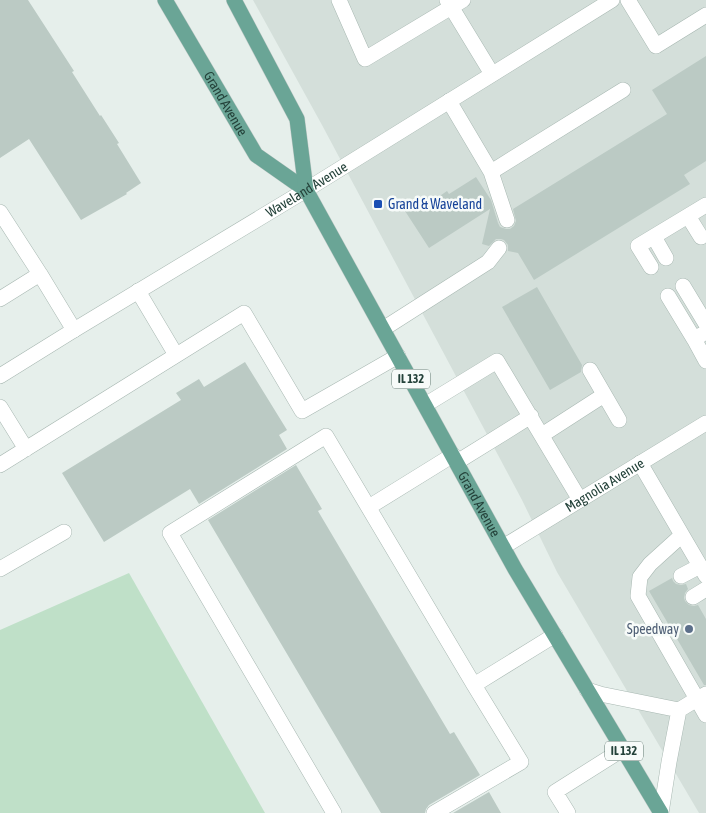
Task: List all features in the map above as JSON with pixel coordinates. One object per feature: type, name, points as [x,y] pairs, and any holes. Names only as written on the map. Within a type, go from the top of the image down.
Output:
[{"type":"main road","name":"Grand Avenue","points":[[165,0],[256,155],[306,190]]},
{"type":"main road","name":"Grand Avenue","points":[[234,0],[297,119],[306,190],[504,547],[661,813]]},
{"type":"street","points":[[339,0],[366,59],[454,2],[492,74]]},
{"type":"street","name":"Waveland Avenue","points":[[0,376],[306,190],[612,0]]},
{"type":"street","points":[[628,0],[656,46],[706,15]]},
{"type":"street","points":[[491,172],[623,90]]},
{"type":"street","points":[[448,101],[491,172],[507,220]]},
{"type":"street","points":[[651,267],[638,246],[706,206]]},
{"type":"street","points":[[0,212],[74,330]]},
{"type":"street","points":[[688,216],[701,237]]},
{"type":"street","points":[[654,237],[666,258]]},
{"type":"street","points":[[383,329],[488,262],[499,248]]},
{"type":"street","points":[[0,299],[40,274]]},
{"type":"street","points":[[683,286],[706,324]]},
{"type":"street","points":[[138,291],[176,355]]},
{"type":"street","points":[[668,296],[700,335],[706,361]]},
{"type":"street","points":[[0,465],[244,313],[302,411],[398,356]]},
{"type":"street","points":[[425,405],[497,360],[580,500]]},
{"type":"street","points":[[590,370],[619,420]]},
{"type":"street","points":[[542,435],[604,395]]},
{"type":"street","points":[[0,407],[26,449]]},
{"type":"street","points":[[369,507],[531,416]]},
{"type":"street","name":"Magnolia Avenue","points":[[504,547],[706,423]]},
{"type":"street","points":[[334,813],[170,532],[326,436],[521,762],[434,813]]},
{"type":"street","points":[[640,463],[703,571],[681,576]]},
{"type":"street","points":[[0,569],[64,532]]},
{"type":"street","points":[[682,535],[650,564],[640,577],[638,596],[646,598],[687,669],[701,696],[706,715]]},
{"type":"street","points":[[474,685],[555,635]]},
{"type":"street","points":[[587,690],[679,710],[701,696]]},
{"type":"street","points":[[661,813],[679,710]]},
{"type":"street","points":[[568,813],[555,792],[623,749]]},
{"type":"shaded area","points":[[253,0],[706,0],[706,813],[699,813],[557,572],[522,500],[322,125]]},
{"type":"green space","points":[[129,573],[265,813],[0,813],[0,630]]},
{"type":"building","points":[[0,0],[28,0],[74,71],[72,72],[100,116],[119,143],[117,144],[141,183],[127,194],[81,220],[29,139],[0,158]]},
{"type":"building","points":[[706,56],[706,161],[684,175],[690,184],[534,280],[518,253],[508,251],[508,245],[504,240],[496,239],[489,246],[482,244],[490,209],[429,248],[405,211],[428,197],[431,202],[447,191],[449,194],[476,177],[491,200],[500,227],[510,229],[516,221],[513,209],[667,114],[652,90]]},
{"type":"building","points":[[537,287],[582,365],[581,372],[550,390],[502,307]]},
{"type":"building","points":[[245,362],[287,430],[279,435],[287,449],[199,504],[190,489],[104,542],[62,473],[181,400],[176,393],[199,379],[204,387]]},
{"type":"building","points":[[296,465],[322,509],[318,511],[450,734],[454,732],[480,775],[429,805],[425,813],[381,813],[208,520]]},
{"type":"building","name":"Speedway","points":[[672,578],[676,584],[686,584],[688,589],[685,593],[685,601],[689,605],[698,605],[706,619],[706,685],[704,685],[649,591]]},
{"type":"building","points":[[489,792],[501,813],[453,813]]},
{"type":"place","name":"Grand & Waveland","points":[[378,204]]},
{"type":"place","name":"Speedway","points":[[689,629]]}]
